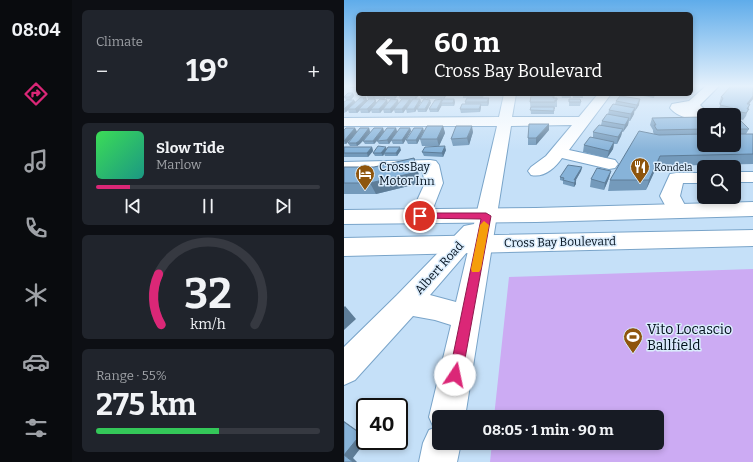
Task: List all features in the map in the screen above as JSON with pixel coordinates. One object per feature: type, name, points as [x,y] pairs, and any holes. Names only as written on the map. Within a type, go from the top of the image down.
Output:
[{"type":"street","points":[[486,216],[507,108]]},
{"type":"street","points":[[537,171],[552,160],[594,108]]},
{"type":"street","points":[[668,114],[689,108]]},
{"type":"street","points":[[344,122],[583,121]]},
{"type":"street","points":[[558,152],[609,164]]},
{"type":"street","points":[[344,167],[430,165],[434,183],[420,216]]},
{"type":"street","points":[[678,211],[670,196],[676,178],[697,178]]},
{"type":"street","points":[[344,217],[486,216],[753,209]]},
{"type":"street","name":"Albert Road","points":[[344,369],[407,303],[470,244],[486,216]]},
{"type":"street","name":"Cross Bay Boulevard","points":[[344,247],[753,238]]},
{"type":"street","points":[[448,410],[466,318],[470,244]]},
{"type":"street","name":"Albert Road","points":[[407,303],[435,308],[466,318]]},
{"type":"street","points":[[438,462],[441,450]]},
{"type":"shaded area","name":"Vito Locascio Ballfield","points":[[753,269],[753,462],[490,462],[491,450],[664,450],[664,410],[495,410],[509,277]]},
{"type":"building","points":[[350,108],[357,108],[355,109],[348,109]]},
{"type":"building","points":[[360,108],[368,108],[367,109],[359,109]]},
{"type":"building","points":[[372,108],[380,108],[379,109],[371,109]]},
{"type":"building","points":[[384,108],[391,108],[390,109],[383,109]]},
{"type":"building","points":[[395,108],[403,108],[402,109],[394,109]]},
{"type":"building","points":[[407,108],[415,108],[414,109],[406,109]]},
{"type":"building","points":[[418,108],[426,108],[425,109],[417,109]]},
{"type":"building","points":[[430,108],[438,108],[437,109],[429,109]]},
{"type":"building","points":[[461,108],[480,108],[479,109],[460,109]]},
{"type":"building","points":[[531,108],[554,108],[554,111],[530,110]]},
{"type":"building","points":[[611,108],[635,108],[631,114],[609,110]]},
{"type":"building","points":[[731,108],[748,108],[747,109],[749,109],[746,113],[741,112],[741,108]]},
{"type":"building","points":[[607,114],[629,118],[625,125],[602,121]]},
{"type":"building","points":[[697,117],[697,129],[657,130],[652,118]]},
{"type":"building","points":[[741,121],[749,129],[741,129]]},
{"type":"building","points":[[529,124],[549,124],[536,138],[528,138]]},
{"type":"building","points":[[599,125],[623,129],[618,137],[593,132]]},
{"type":"building","points":[[427,126],[443,126],[437,139],[420,139]]},
{"type":"building","points":[[456,126],[472,126],[467,138],[451,139]]},
{"type":"building","points":[[346,128],[355,128],[344,141],[344,130]]},
{"type":"building","points":[[360,128],[369,128],[359,141],[356,143],[348,143]]},
{"type":"building","points":[[374,128],[383,128],[373,141],[363,141]]},
{"type":"building","points":[[387,128],[396,128],[387,140],[377,141]]},
{"type":"building","points":[[400,128],[410,128],[402,140],[391,140]]},
{"type":"building","points":[[414,128],[423,128],[416,140],[406,140]]},
{"type":"building","points":[[639,131],[659,135],[697,134],[697,152],[741,152],[741,134],[753,134],[753,154],[660,156],[649,180],[610,180]]},
{"type":"building","points":[[590,137],[614,142],[609,151],[584,145]]},
{"type":"building","points":[[378,146],[386,147],[381,153],[373,153]]},
{"type":"building","points":[[445,146],[442,153],[422,152],[425,147]]},
{"type":"building","points":[[344,147],[372,147],[367,153],[344,153]]},
{"type":"building","points":[[388,147],[400,147],[396,153],[384,153]]},
{"type":"building","points":[[414,158],[417,172],[370,183],[344,183],[344,167],[374,167]]},
{"type":"building","points":[[568,165],[582,167],[574,180],[576,180],[574,183],[563,180],[564,178],[560,177]]},
{"type":"building","points":[[597,168],[611,171],[605,183],[591,179]]},
{"type":"building","points":[[344,422],[356,430],[356,440],[344,455]]},
{"type":"building","points":[[344,455],[353,462],[344,462]]},
{"type":"slow traffic","points":[[476,269],[484,225]]},
{"type":"place","name":"Kondela","points":[[640,184]]},
{"type":"place","name":"CrossBay Motor Inn","points":[[365,191]]},
{"type":"place","name":"Vito Locascio Ballfield","points":[[633,354]]},
{"type":"route","points":[[420,216],[486,216],[455,375]]}]
